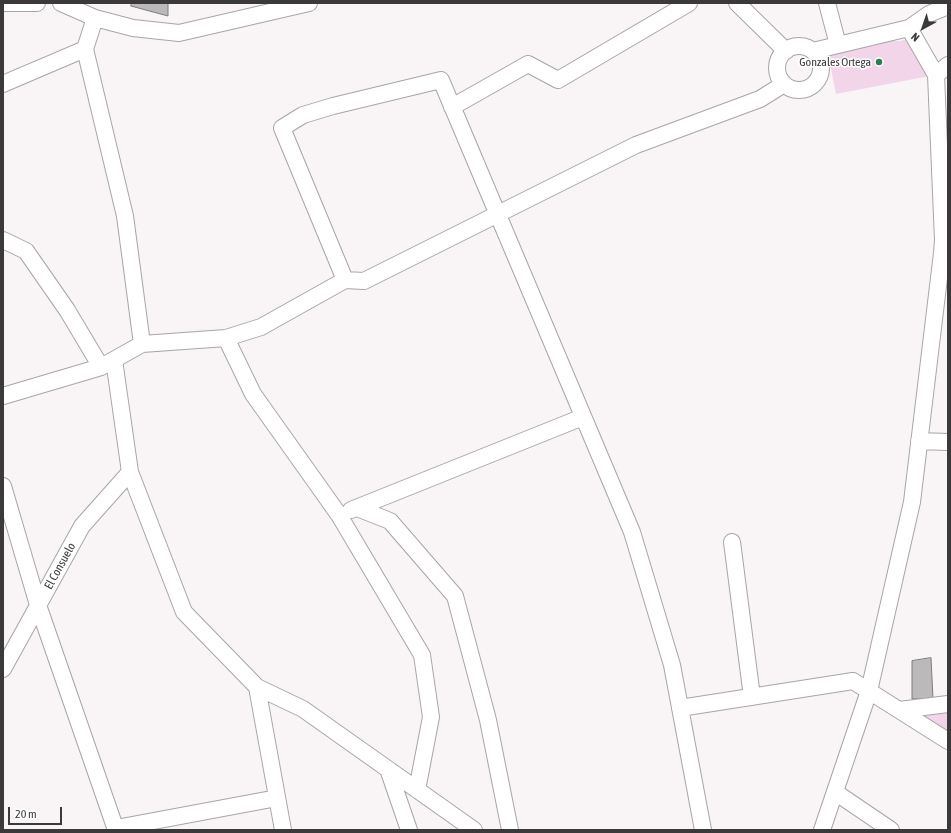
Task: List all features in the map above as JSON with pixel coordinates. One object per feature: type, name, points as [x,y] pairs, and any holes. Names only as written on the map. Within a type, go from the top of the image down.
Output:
[{"type":"street","points":[[3,3],[37,3]]},
{"type":"street","points":[[61,3],[95,18],[133,28],[179,33],[309,3]]},
{"type":"street","points":[[452,107],[528,64],[558,80],[690,3]]},
{"type":"street","points":[[737,3],[786,51]]},
{"type":"street","points":[[827,3],[838,45]]},
{"type":"street","points":[[813,51],[909,28],[930,14],[948,6]]},
{"type":"street","points":[[95,18],[85,49],[125,216],[142,344]]},
{"type":"street","points":[[822,830],[870,691],[912,502],[945,253],[943,240],[942,70],[909,28]]},
{"type":"street","points":[[797,46],[813,51],[818,58],[820,66],[816,82],[809,87],[801,89],[792,89],[784,84],[779,77],[777,69],[778,61],[782,53],[786,51],[797,46]]},
{"type":"street","points":[[3,84],[85,49]]},
{"type":"street","points":[[345,280],[282,128],[303,115],[333,106],[441,80],[632,532],[672,665],[703,830]]},
{"type":"street","points":[[3,396],[107,363],[142,344],[232,336],[261,327],[345,280],[364,281],[636,145],[760,99],[784,84]]},
{"type":"street","points":[[3,240],[26,251],[67,310],[107,363],[130,472],[184,612],[257,687],[303,709],[474,830]]},
{"type":"street","points":[[232,336],[253,394],[338,515],[422,655],[431,717],[420,792]]},
{"type":"street","points":[[338,515],[583,417]]},
{"type":"street","points":[[919,441],[948,442]]},
{"type":"street","name":"El Consuelo","points":[[3,669],[82,526],[130,472]]},
{"type":"street","points":[[3,486],[38,605],[116,829],[173,824],[277,798]]},
{"type":"street","points":[[357,508],[390,521],[455,596],[488,720],[510,830]]},
{"type":"street","points":[[732,542],[752,697]]},
{"type":"street","points":[[680,708],[853,681],[948,741]]},
{"type":"street","points":[[257,687],[283,830]]},
{"type":"street","points":[[899,710],[948,704]]},
{"type":"street","points":[[388,769],[409,830]]},
{"type":"street","points":[[835,792],[891,830]]},
{"type":"shaded area","name":"Gonzales Ortega","points":[[914,37],[935,75],[836,94],[827,49],[887,41],[900,41]]},
{"type":"shaded area","points":[[948,710],[948,737],[904,711]]},
{"type":"building","points":[[132,3],[168,3],[168,16],[131,6]]},
{"type":"building","points":[[931,658],[933,699],[912,699],[912,661]]},
{"type":"place","name":"Gonzales Ortega","points":[[879,62]]}]
